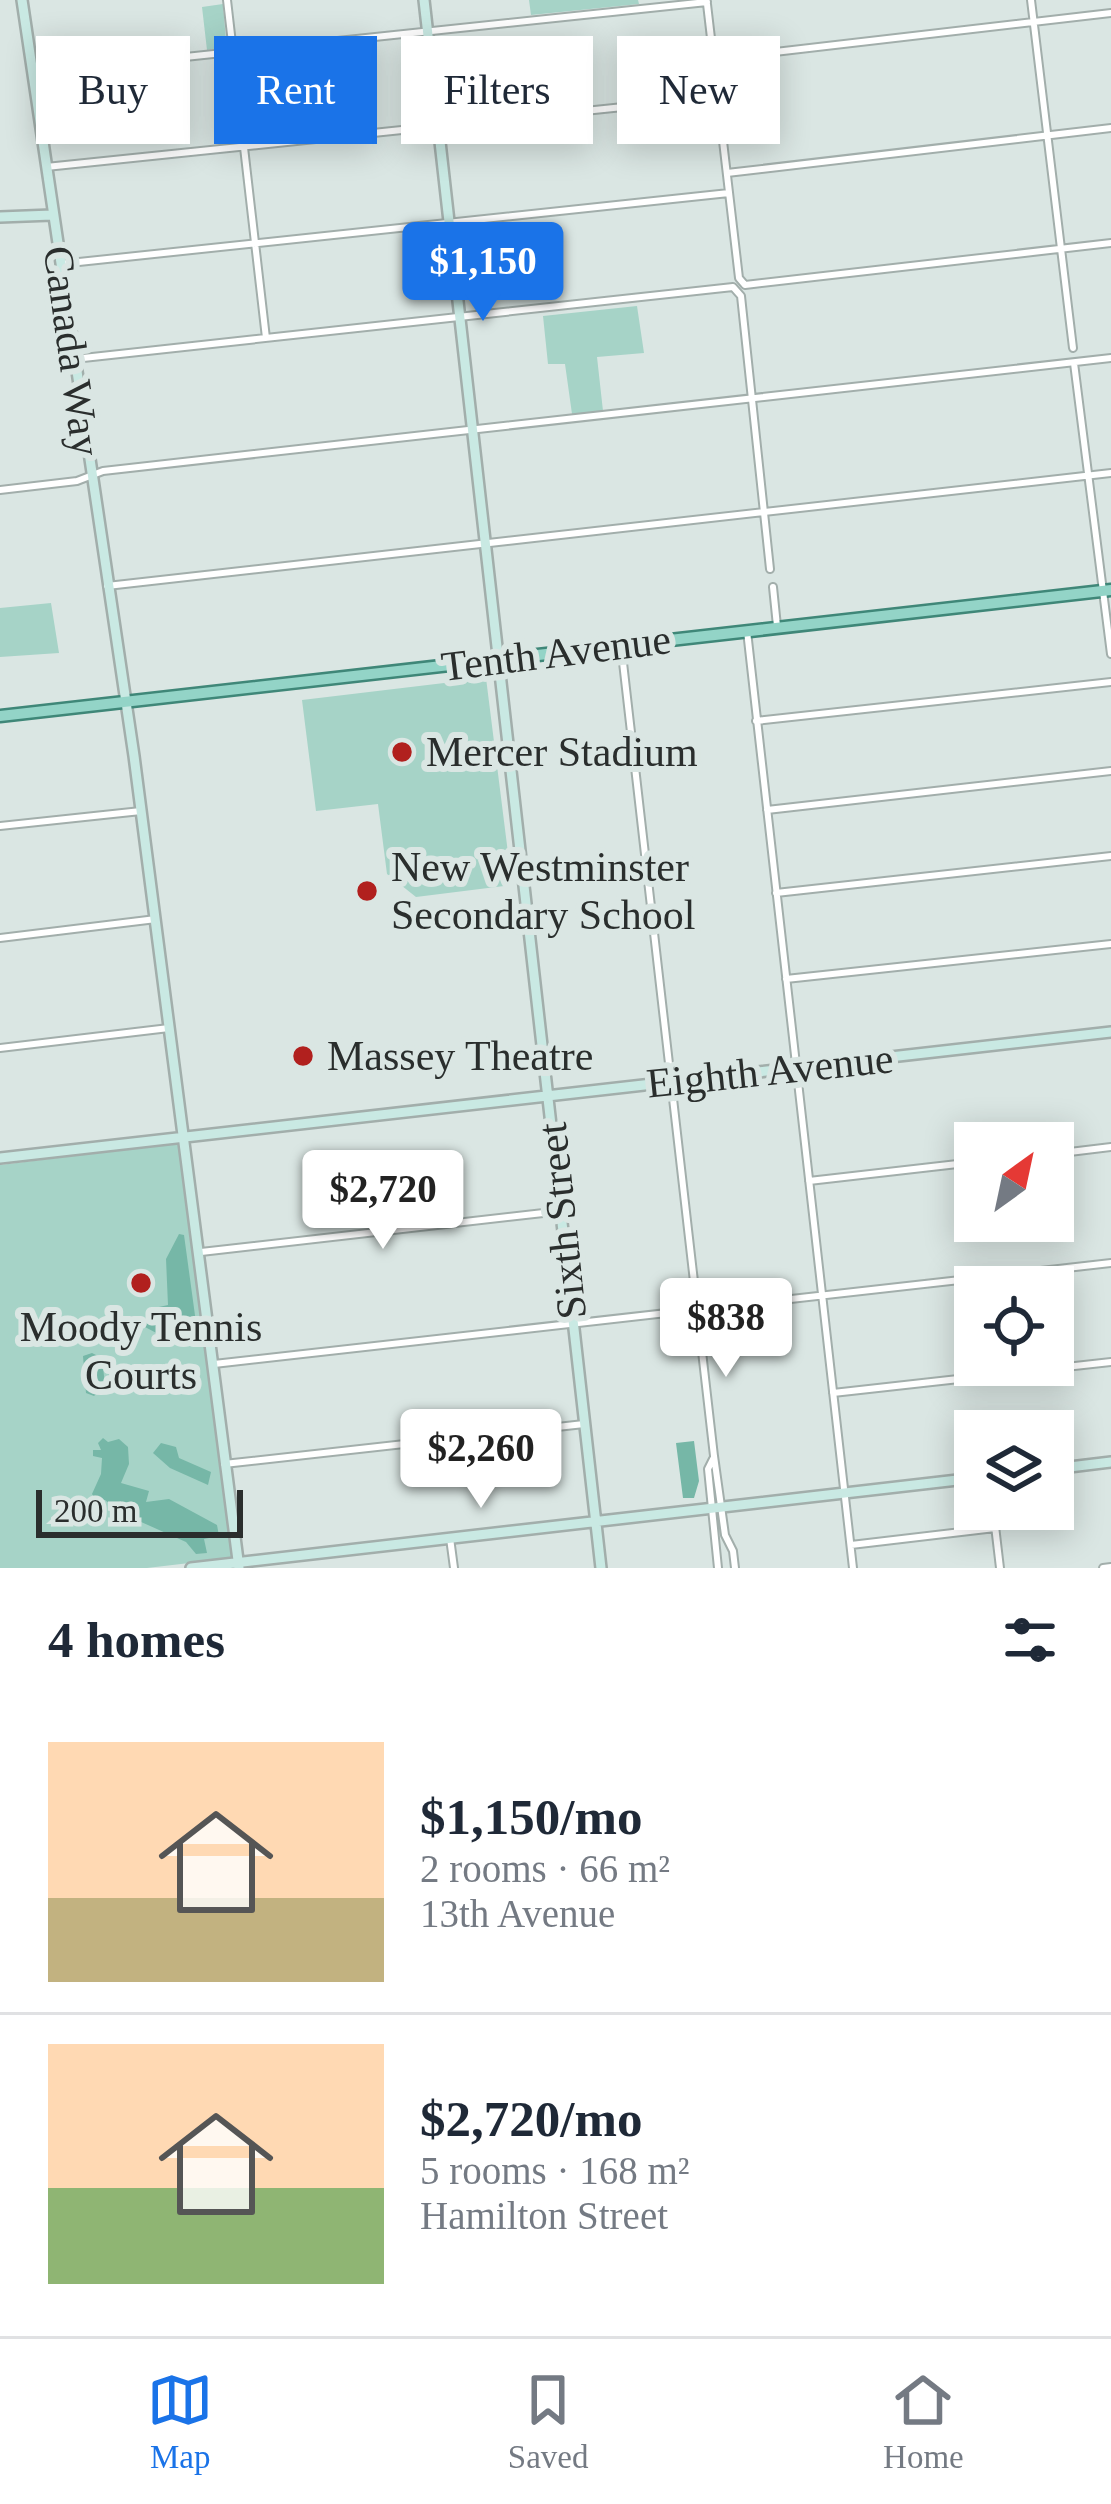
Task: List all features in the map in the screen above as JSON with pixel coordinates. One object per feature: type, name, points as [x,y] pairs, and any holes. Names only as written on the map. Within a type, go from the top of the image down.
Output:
[{"type":"main road","name":"Tenth Avenue","points":[[0,716],[1107,591]]},
{"type":"street","name":"Canada Way","points":[[22,0],[156,919],[238,1565]]},
{"type":"street","points":[[227,0],[231,36]]},
{"type":"street","name":"Sixth Street","points":[[424,0],[428,36]]},
{"type":"street","points":[[1031,0],[1072,348]]},
{"type":"street","points":[[377,36],[707,1],[711,36]]},
{"type":"street","points":[[780,51],[1111,13]]},
{"type":"street","points":[[34,73],[214,54]]},
{"type":"street","points":[[727,173],[1111,128]]},
{"type":"street","points":[[46,167],[401,131]]},
{"type":"street","points":[[244,144],[266,338]]},
{"type":"street","name":"Sixth Street","points":[[440,144],[601,1568]]},
{"type":"street","points":[[724,144],[770,569]]},
{"type":"street","points":[[60,264],[729,193]]},
{"type":"street","points":[[0,218],[52,215]]},
{"type":"street","points":[[74,359],[1111,242]]},
{"type":"street","points":[[0,490],[103,471],[1111,358]]},
{"type":"street","points":[[1074,363],[1107,591],[1111,654]]},
{"type":"street","points":[[106,586],[1111,473]]},
{"type":"street","points":[[773,587],[777,627]]},
{"type":"street","points":[[746,631],[853,1568]]},
{"type":"street","points":[[621,645],[714,1456],[718,1568]]},
{"type":"street","points":[[757,721],[1111,682]]},
{"type":"street","points":[[766,809],[1111,770]]},
{"type":"street","points":[[0,826],[141,811]]},
{"type":"street","points":[[776,893],[1111,856]]},
{"type":"street","points":[[0,938],[156,919]]},
{"type":"street","points":[[786,980],[1111,944]]},
{"type":"street","points":[[0,1048],[170,1028]]},
{"type":"street","name":"Eighth Avenue","points":[[0,1157],[1111,1032]]},
{"type":"street","points":[[1074,1151],[1111,1147]]},
{"type":"street","points":[[809,1181],[954,1164]]},
{"type":"street","points":[[201,1252],[561,1211]]},
{"type":"street","points":[[214,1364],[1111,1263]]},
{"type":"street","points":[[832,1393],[1111,1362]]},
{"type":"street","points":[[224,1464],[584,1424]]},
{"type":"street","points":[[1074,1466],[1111,1462]]},
{"type":"street","points":[[191,1568],[954,1480]]},
{"type":"street","points":[[717,1508],[735,1568]]},
{"type":"street","points":[[851,1545],[978,1530]]},
{"type":"street","points":[[995,1530],[1000,1568]]},
{"type":"street","points":[[451,1538],[454,1568]]},
{"type":"green space","points":[[529,0],[638,0],[639,4],[531,15]]},
{"type":"green space","points":[[223,4],[226,36],[214,36],[214,49],[207,50],[202,7]]},
{"type":"green space","points":[[637,306],[644,353],[597,357],[603,411],[572,414],[565,364],[548,364],[543,316]]},
{"type":"green space","points":[[51,603],[59,653],[0,657],[0,608]]},
{"type":"green space","name":"Mercer Stadium","points":[[486,678],[512,885],[416,897],[387,874],[378,804],[316,811],[302,700]]},
{"type":"green space","points":[[180,1143],[232,1558],[147,1568],[0,1568],[0,1165]]},
{"type":"green space","points":[[179,1234],[184,1235],[197,1330],[196,1339],[179,1345],[145,1327],[150,1309],[168,1305],[166,1259]]},
{"type":"green space","points":[[92,1353],[102,1358],[105,1385],[94,1396],[86,1393],[83,1356]]},
{"type":"green space","points":[[103,1438],[108,1442],[119,1439],[128,1447],[129,1464],[121,1483],[149,1491],[146,1502],[169,1499],[217,1525],[219,1536],[204,1539],[207,1553],[196,1554],[186,1542],[121,1513],[105,1500],[96,1500],[92,1494],[102,1458],[93,1456],[93,1450],[101,1450],[98,1443]]},
{"type":"green space","points":[[694,1441],[699,1481],[694,1498],[683,1498],[676,1443]]},
{"type":"green space","points":[[161,1443],[176,1447],[179,1458],[211,1472],[208,1485],[170,1468],[153,1453]]},
{"type":"place","name":"Mercer Stadium","points":[[402,752]]},
{"type":"place","name":"New Westminster Secondary School","points":[[367,891]]},
{"type":"place","name":"Massey Theatre","points":[[303,1056]]},
{"type":"place","name":"Moody Tennis Courts","points":[[141,1283]]}]
